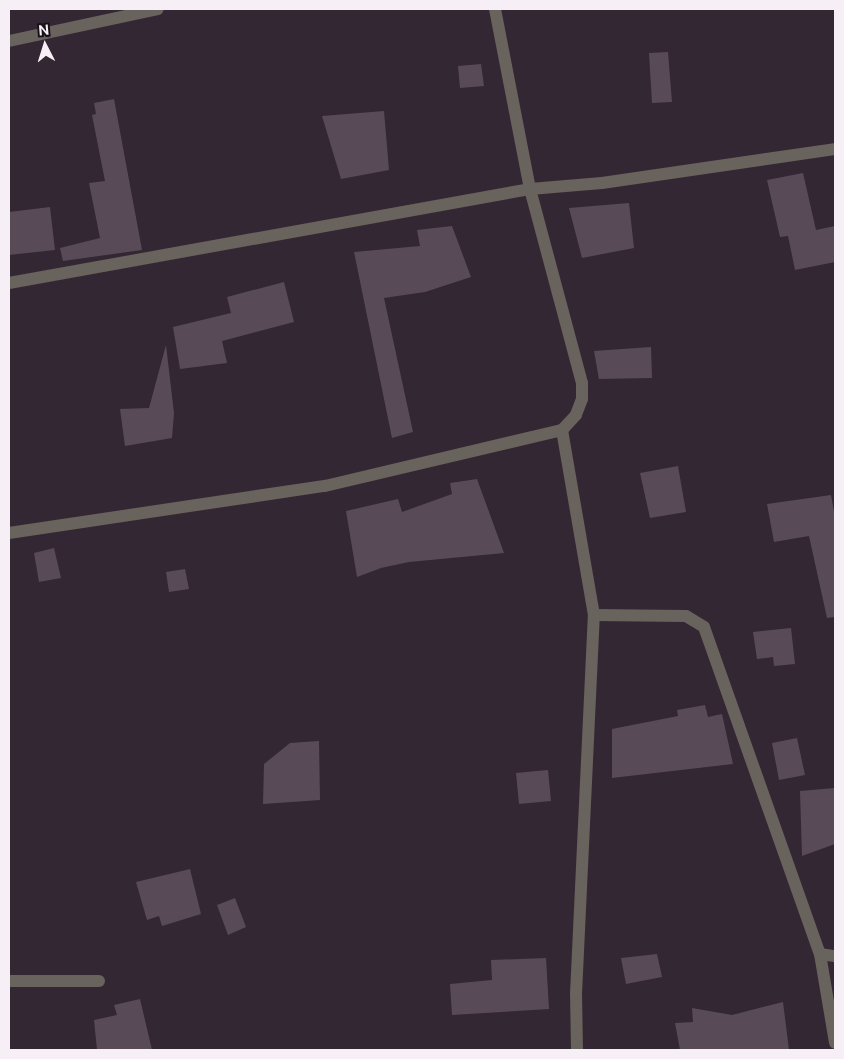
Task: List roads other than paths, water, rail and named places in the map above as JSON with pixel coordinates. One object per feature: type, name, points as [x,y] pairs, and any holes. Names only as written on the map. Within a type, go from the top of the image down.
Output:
[{"type":"street","points":[[9,41],[158,9]]},
{"type":"street","points":[[9,533],[325,486],[562,430],[579,407],[582,383],[530,189],[495,9]]},
{"type":"street","points":[[9,283],[530,189],[602,183],[835,149]]},
{"type":"street","points":[[562,430],[594,615],[576,994],[577,1050]]},
{"type":"street","points":[[594,615],[686,616],[704,627],[820,954],[835,1043]]},
{"type":"street","points":[[820,954],[835,956]]},
{"type":"street","points":[[9,981],[99,981]]}]
